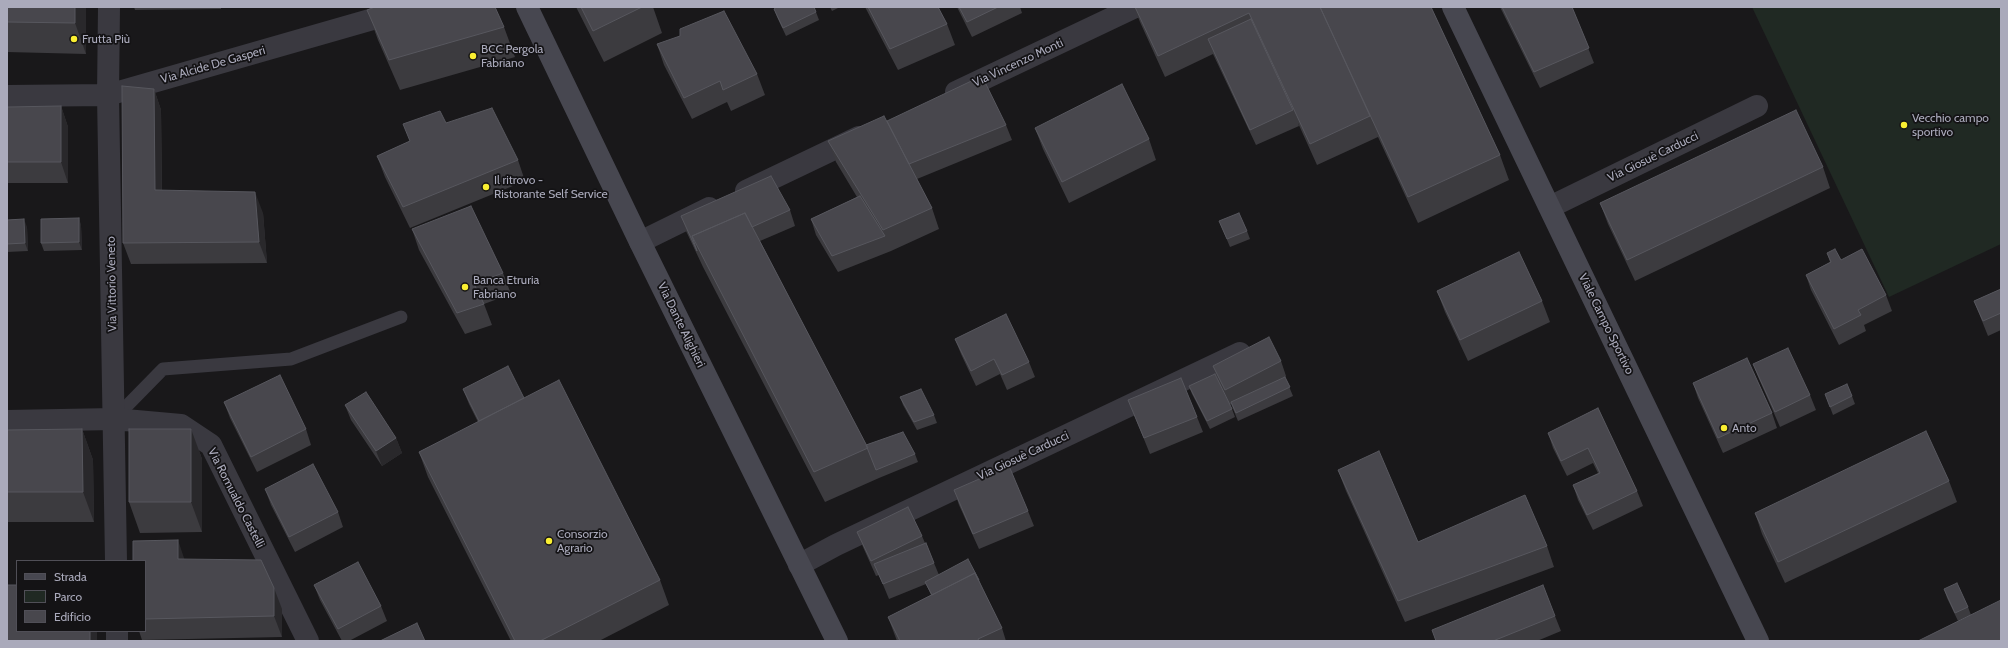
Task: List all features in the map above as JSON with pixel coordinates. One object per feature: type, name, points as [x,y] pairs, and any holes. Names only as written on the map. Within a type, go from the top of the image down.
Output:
[{"type":"main road","name":"Via Dante Alighieri","points":[[527,7],[640,242],[837,641]]},
{"type":"main road","name":"Viale Campo Sportivo","points":[[1453,7],[1758,641]]},
{"type":"street","name":"Via Vittorio Veneto","points":[[109,7],[108,95],[116,560]]},
{"type":"street","name":"Via Alcide De Gasperi","points":[[7,96],[108,95],[415,7]]},
{"type":"street","name":"Via Vincenzo Monti","points":[[935,102],[1136,7]]},
{"type":"street","name":"Via Giosuè Carducci","points":[[1550,207],[1756,106]]},
{"type":"street","points":[[640,242],[878,129]]},
{"type":"street","name":"Via Giosuè Carducci","points":[[799,565],[836,545],[1248,350]]},
{"type":"street","name":"Via Romualdo Castelli","points":[[7,420],[114,419],[181,425],[211,445],[308,641]]},
{"type":"lane","points":[[114,419],[163,369],[291,359],[401,317]]},
{"type":"green space","name":"Vecchio campo sportivo","points":[[1752,7],[2001,7],[2001,244],[1889,297]]},
{"type":"building","points":[[7,7],[75,7],[75,23],[7,22]]},
{"type":"building","points":[[375,7],[495,7],[504,27],[389,60],[367,10]]},
{"type":"building","points":[[581,7],[642,7],[593,31]]},
{"type":"building","points":[[777,7],[814,7],[816,12],[783,28],[774,9]]},
{"type":"building","points":[[868,7],[938,7],[947,24],[890,49]]},
{"type":"building","points":[[959,7],[998,7],[967,22]]},
{"type":"building","points":[[1135,7],[1320,7],[1370,116],[1310,144],[1249,13],[1158,56]]},
{"type":"building","points":[[1320,7],[1431,7],[1500,155],[1408,197]]},
{"type":"building","points":[[1502,7],[1572,7],[1589,48],[1534,72]]},
{"type":"building","points":[[724,11],[757,74],[723,90],[720,81],[684,98],[657,44],[680,36],[680,29]]},
{"type":"building","points":[[1251,19],[1293,110],[1250,130],[1208,39]]},
{"type":"building","points":[[982,76],[1006,125],[909,164],[887,121]]},
{"type":"building","points":[[1122,84],[1149,139],[1062,182],[1035,128]]},
{"type":"building","points":[[122,86],[154,89],[155,190],[255,192],[259,242],[123,243]]},
{"type":"building","points":[[61,106],[61,162],[7,162],[7,107]]},
{"type":"building","points":[[492,108],[518,160],[403,207],[377,156],[410,141],[403,124],[440,111],[446,123]]},
{"type":"building","points":[[1796,110],[1823,167],[1627,260],[1600,203]]},
{"type":"building","points":[[884,116],[932,208],[883,230],[828,141]]},
{"type":"building","points":[[771,176],[790,210],[752,227],[745,213],[692,236],[697,251],[681,216]]},
{"type":"building","points":[[860,196],[885,236],[832,256],[811,219]]},
{"type":"building","points":[[471,206],[503,273],[474,284],[484,304],[457,313],[412,229]]},
{"type":"building","points":[[745,213],[868,448],[814,472],[692,236]]},
{"type":"building","points":[[1239,213],[1247,231],[1227,239],[1219,221]]},
{"type":"building","points":[[79,218],[79,242],[41,243],[41,219]]},
{"type":"building","points":[[24,219],[25,243],[7,244],[7,220]]},
{"type":"building","points":[[1835,249],[1841,260],[1862,249],[1886,295],[1858,310],[1861,315],[1834,329],[1806,275],[1831,262],[1827,253]]},
{"type":"building","points":[[1519,252],[1542,301],[1460,340],[1437,291]]},
{"type":"building","points":[[2001,289],[2001,313],[1983,321],[1974,301]]},
{"type":"building","points":[[1006,314],[1029,362],[1002,375],[994,359],[971,371],[955,339]]},
{"type":"building","points":[[1269,337],[1281,361],[1225,390],[1213,366]]},
{"type":"building","points":[[1788,348],[1810,395],[1775,412],[1753,364]]},
{"type":"building","points":[[1747,358],[1772,413],[1718,438],[1693,383]]},
{"type":"building","points":[[508,366],[524,398],[479,421],[463,389]]},
{"type":"building","points":[[1215,374],[1232,409],[1207,421],[1189,386]]},
{"type":"building","points":[[280,375],[306,429],[251,457],[224,402]]},
{"type":"building","points":[[1285,377],[1290,387],[1236,413],[1231,402]]},
{"type":"building","points":[[1181,378],[1197,417],[1144,438],[1128,400]]},
{"type":"building","name":"Consorzio Agrario","points":[[559,380],[660,580],[540,641],[515,641],[419,452]]},
{"type":"building","points":[[1847,384],[1852,396],[1830,407],[1825,394]]},
{"type":"building","points":[[921,389],[934,415],[914,422],[900,397]]},
{"type":"building","points":[[366,392],[396,438],[376,451],[345,405]]},
{"type":"building","points":[[1598,408],[1637,491],[1587,515],[1573,485],[1600,473],[1588,448],[1561,461],[1548,433]]},
{"type":"building","points":[[82,429],[83,492],[7,492],[7,430]]},
{"type":"building","points":[[129,429],[191,429],[191,502],[129,502]]},
{"type":"building","points":[[1926,431],[1949,481],[1778,562],[1755,513]]},
{"type":"building","points":[[903,432],[915,454],[876,470],[866,445]]},
{"type":"building","points":[[1379,451],[1418,542],[1525,495],[1547,546],[1398,601],[1338,470]]},
{"type":"building","points":[[313,464],[338,512],[289,537],[265,489]]},
{"type":"building","points":[[1009,466],[1028,511],[973,534],[954,490]]},
{"type":"building","points":[[908,507],[922,536],[871,561],[857,532]]},
{"type":"building","points":[[178,540],[178,559],[261,560],[274,588],[274,616],[146,619],[146,560],[133,560],[133,541]]},
{"type":"building","points":[[926,543],[934,563],[883,584],[874,564]]},
{"type":"building","points":[[968,559],[979,580],[975,573],[932,595],[925,582]]},
{"type":"building","points":[[358,562],[381,606],[338,629],[314,585]]},
{"type":"building","points":[[975,573],[1002,628],[978,639],[979,641],[900,641],[888,617]]},
{"type":"building","points":[[1957,583],[1968,607],[1955,613],[1944,589]]},
{"type":"building","points":[[7,585],[16,585],[16,632],[90,632],[90,641],[7,641]]},
{"type":"building","points":[[1543,585],[1555,616],[1493,641],[1436,641],[1432,630]]},
{"type":"building","points":[[2001,600],[2001,641],[1918,641]]},
{"type":"building","points":[[417,623],[425,641],[380,641]]},
{"type":"place","name":"Frutta Più","points":[[74,39]]},
{"type":"place","name":"BCC Pergola Fabriano","points":[[473,56]]},
{"type":"place","name":"Vecchio campo sportivo","points":[[1904,125]]},
{"type":"place","name":"Il ritrovo - Ristorante Self Service","points":[[486,187]]},
{"type":"place","name":"Banca Etruria Fabriano","points":[[465,287]]},
{"type":"place","name":"Anto","points":[[1724,428]]},
{"type":"place","name":"Consorzio Agrario","points":[[549,541]]}]
